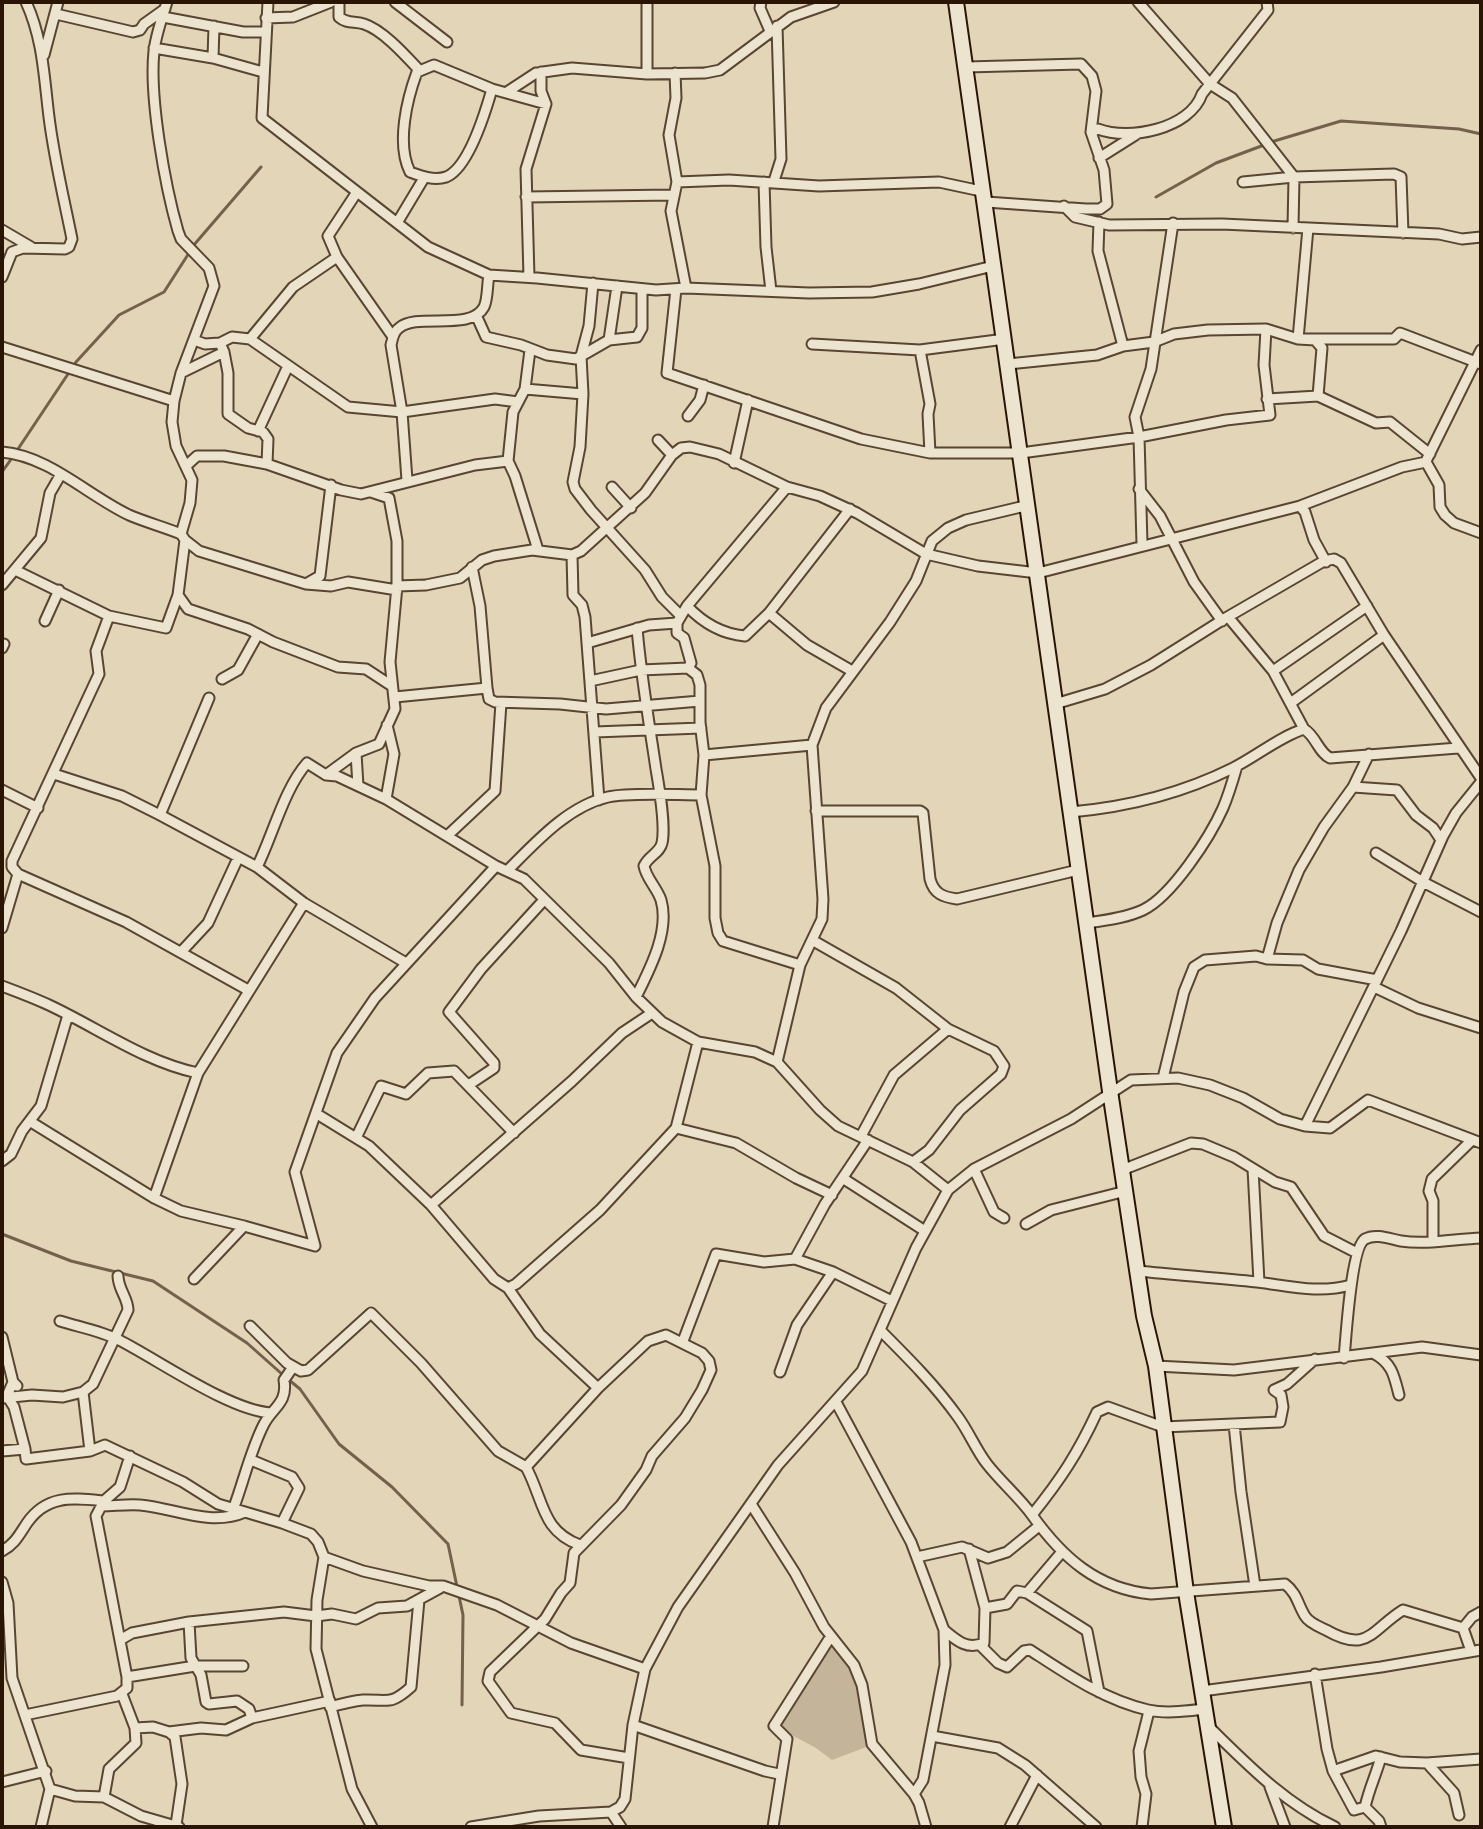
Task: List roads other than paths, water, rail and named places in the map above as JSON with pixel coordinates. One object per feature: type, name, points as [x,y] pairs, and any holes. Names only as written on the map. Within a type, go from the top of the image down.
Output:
[{"type":"main road","points":[[956,2],[1110,1091],[1156,1366],[1186,1592],[1224,1827]]},
{"type":"street","points":[[12,252],[34,248],[65,249],[72,239],[49,119],[43,59],[36,23],[26,2]]},
{"type":"street","points":[[43,59],[58,2]]},
{"type":"street","points":[[268,2],[262,118],[428,247],[489,275],[642,289],[872,292],[993,266]]},
{"type":"street","points":[[266,18],[293,17],[331,2]]},
{"type":"street","points":[[339,2],[339,17],[343,21],[365,24],[393,43],[420,71]]},
{"type":"street","points":[[398,2],[447,42]]},
{"type":"street","points":[[647,2],[647,74]]},
{"type":"street","points":[[761,2],[760,8],[774,29],[781,159],[769,182],[766,247],[771,291]]},
{"type":"street","points":[[507,92],[536,73],[572,68],[647,74],[720,70],[806,5],[834,2]]},
{"type":"street","points":[[1138,2],[1210,84],[1232,98],[1294,177],[1293,228]]},
{"type":"street","points":[[1091,132],[1095,129],[1117,135],[1167,127],[1198,105],[1202,94],[1268,10],[1267,2]]},
{"type":"street","points":[[56,14],[133,32],[140,30],[165,9]]},
{"type":"street","points":[[165,9],[214,26],[243,32],[266,32]]},
{"type":"street","points":[[15,570],[109,616],[166,628],[178,595],[192,480],[176,446],[172,422],[174,401],[181,373],[214,286],[209,268],[181,239],[174,217],[153,89],[155,44],[165,9]]},
{"type":"street","points":[[144,24],[155,44],[263,72]]},
{"type":"street","points":[[213,58],[214,26]]},
{"type":"street","points":[[677,182],[729,180],[819,186],[939,182],[984,197],[1045,207],[1100,209],[1107,204],[1104,170],[1091,132],[1096,91],[1092,76],[1081,64],[966,67]]},
{"type":"street","points":[[492,89],[469,152],[454,171],[447,177],[424,178],[410,172],[405,157],[405,134],[409,94],[420,71],[434,65],[492,89],[546,104]]},
{"type":"street","points":[[529,277],[526,169],[546,104],[541,91],[541,72]]},
{"type":"street","points":[[675,73],[676,98],[669,135],[677,182],[671,211],[681,288],[667,373],[861,439],[930,453],[1021,453],[1270,415],[1264,365],[1266,329]]},
{"type":"street","points":[[1099,158],[1140,132]]},
{"type":"street","points":[[1243,182],[1294,177],[1398,175],[1402,185],[1403,233]]},
{"type":"street","points":[[397,223],[424,178]]},
{"type":"street","points":[[357,192],[328,236],[337,257],[393,337]]},
{"type":"street","points":[[526,197],[672,195]]},
{"type":"street","points":[[1064,206],[1075,217],[1109,225],[1173,223],[1439,234],[1462,239],[1481,237]]},
{"type":"street","points":[[1099,222],[1098,251],[1123,346]]},
{"type":"street","points":[[1142,544],[1139,437],[1135,417],[1151,369],[1173,223]]},
{"type":"street","points":[[1298,339],[1308,228]]},
{"type":"street","points":[[5,232],[34,248]]},
{"type":"street","points":[[2,277],[12,252],[5,232]]},
{"type":"street","points":[[250,339],[293,287],[337,257]]},
{"type":"street","points":[[407,480],[402,412],[391,345],[393,337],[399,327],[411,323],[461,320],[476,315],[484,308],[489,275]]},
{"type":"street","points":[[593,283],[589,326],[581,356],[583,394],[580,447],[573,482],[575,489],[645,570],[679,619]]},
{"type":"street","points":[[609,340],[617,286]]},
{"type":"street","points":[[476,315],[486,337],[576,359],[609,340],[637,337],[642,328],[642,289]]},
{"type":"street","points":[[1008,364],[1097,355],[1123,346],[1154,342],[1174,334],[1266,329],[1298,339],[1315,340],[1322,348],[1318,396]]},
{"type":"street","points":[[1298,339],[1394,339],[1400,333],[1478,362]]},
{"type":"street","points":[[181,373],[222,347],[232,337],[250,339],[348,407],[402,412],[495,399],[518,402]]},
{"type":"street","points":[[812,344],[920,350],[1005,339]]},
{"type":"street","points":[[194,340],[222,347]]},
{"type":"street","points":[[2,347],[174,401]]},
{"type":"street","points":[[222,347],[228,373],[228,414],[248,428],[263,432],[268,439],[267,464]]},
{"type":"street","points":[[530,350],[525,389],[513,412],[508,461],[538,550]]},
{"type":"street","points":[[920,350],[930,404],[930,453]]},
{"type":"street","points":[[2,452],[12,452],[61,474],[128,515],[183,537],[199,551],[306,584],[331,586],[348,582],[397,588],[426,585],[460,578],[472,567],[494,556],[538,550],[572,555],[581,551],[631,508],[672,455],[681,448],[700,448],[787,487],[820,496],[850,509],[926,554],[978,566],[1038,573],[1300,506],[1428,458],[1478,362],[1481,350]]},
{"type":"street","points":[[258,431],[288,366]]},
{"type":"street","points":[[688,416],[700,400],[704,385]]},
{"type":"street","points":[[525,389],[583,394]]},
{"type":"street","points":[[1267,399],[1318,396],[1376,423],[1390,422],[1428,458],[1439,485],[1440,507],[1445,515],[1454,523],[1481,533]]},
{"type":"street","points":[[734,463],[748,400]]},
{"type":"street","points":[[658,440],[672,455]]},
{"type":"street","points":[[186,466],[197,456],[224,456],[267,464],[350,493],[371,492],[407,480],[508,461]]},
{"type":"street","points":[[2,585],[41,538],[50,493],[61,474]]},
{"type":"street","points":[[306,584],[320,576],[331,485]]},
{"type":"street","points":[[612,487],[631,508]]},
{"type":"street","points":[[688,668],[691,663],[684,638],[677,633],[679,619],[787,487]]},
{"type":"street","points":[[1139,489],[1174,539],[1194,582],[1273,671],[1304,729],[1311,733],[1326,757],[1458,748]]},
{"type":"street","points":[[326,775],[356,753],[379,744],[395,709],[390,662],[397,588],[397,541],[389,498],[371,492]]},
{"type":"street","points":[[777,1062],[800,965],[822,919],[812,745],[826,708],[890,622],[916,581],[932,541],[948,528],[966,520],[1029,505]]},
{"type":"street","points":[[1300,506],[1326,562]]},
{"type":"street","points":[[687,606],[698,617],[728,635],[745,636],[769,613],[850,509]]},
{"type":"street","points":[[572,555],[573,595],[582,605],[585,617],[599,800]]},
{"type":"street","points":[[1055,704],[1105,689],[1151,665],[1324,561],[1334,559],[1341,563],[1384,635],[1481,780],[1456,813],[1441,840],[1376,984],[1305,1126]]},
{"type":"street","points":[[472,567],[480,606],[489,699],[501,703],[560,704],[593,709],[647,708],[700,701]]},
{"type":"street","points":[[45,621],[59,590]]},
{"type":"street","points":[[178,595],[188,609],[338,667],[366,669],[392,686]]},
{"type":"street","points":[[1273,671],[1367,606]]},
{"type":"street","points":[[171,615],[188,609]]},
{"type":"street","points":[[769,613],[807,645],[852,671]]},
{"type":"street","points":[[109,616],[96,651],[99,674],[12,861],[12,867],[18,874],[126,922],[182,951],[248,990]]},
{"type":"street","points":[[587,643],[679,619]]},
{"type":"street","points":[[636,997],[648,974],[663,928],[660,897],[644,866],[662,844],[660,796],[637,628]]},
{"type":"street","points":[[222,679],[238,670],[258,634]]},
{"type":"street","points":[[1292,702],[1384,635]]},
{"type":"street","points":[[590,681],[641,670],[688,668],[697,675],[704,755],[701,795],[715,866],[718,933],[723,941],[800,965]]},
{"type":"street","points":[[395,697],[487,688]]},
{"type":"street","points":[[160,815],[209,698]]},
{"type":"street","points":[[447,836],[495,791],[501,703]]},
{"type":"street","points":[[386,799],[394,754],[387,725]]},
{"type":"street","points":[[595,732],[701,728]]},
{"type":"street","points":[[1071,812],[1155,798],[1215,777],[1304,729]]},
{"type":"street","points":[[704,755],[812,745]]},
{"type":"street","points":[[356,753],[358,786]]},
{"type":"street","points":[[1267,959],[1277,923],[1299,870],[1324,827],[1353,787],[1369,754]]},
{"type":"street","points":[[257,867],[291,785],[305,765],[310,763],[326,775],[337,776],[386,799],[496,866],[524,879],[609,963],[636,997],[662,1022],[698,1042],[755,1052],[777,1062],[838,1126],[913,1162],[948,1190]]},
{"type":"street","points":[[1088,923],[1145,910],[1174,884],[1194,858],[1223,808],[1237,766]]},
{"type":"street","points":[[54,774],[122,796],[257,867],[304,903],[406,963]]},
{"type":"street","points":[[1215,777],[1231,786]]},
{"type":"street","points":[[1353,787],[1397,790],[1441,840]]},
{"type":"street","points":[[2,790],[38,808]]},
{"type":"street","points":[[508,870],[540,838],[583,807],[599,800],[608,797],[701,795]]},
{"type":"street","points":[[816,811],[923,813],[930,879],[933,888],[943,897],[957,899],[1078,870]]},
{"type":"street","points":[[1376,853],[1481,912]]},
{"type":"street","points":[[182,951],[208,923],[238,858]]},
{"type":"street","points":[[31,1122],[154,1198],[181,1211],[315,1246],[295,1172],[337,1053],[375,998],[496,866]]},
{"type":"street","points":[[2,928],[18,874]]},
{"type":"street","points":[[470,1084],[494,1068],[494,1063],[449,1012],[481,969],[543,901]]},
{"type":"street","points":[[154,1198],[198,1073],[304,903]]},
{"type":"street","points":[[812,940],[896,988],[948,1029],[994,1051],[1004,1066],[1001,1074],[960,1110],[929,1150],[913,1162]]},
{"type":"street","points":[[1163,1078],[1184,992],[1194,967],[1205,960],[1256,956],[1303,960],[1318,969],[1376,984],[1418,1008],[1481,1028]]},
{"type":"street","points":[[2,986],[181,1070],[198,1073]]},
{"type":"street","points":[[431,1205],[622,1033],[652,1013]]},
{"type":"street","points":[[2,1161],[11,1154],[22,1131],[41,1106],[68,1015]]},
{"type":"street","points":[[795,1259],[844,1179],[894,1075],[948,1029]]},
{"type":"street","points":[[508,1288],[600,1210],[676,1128],[698,1042]]},
{"type":"street","points":[[356,1138],[381,1086],[406,1094],[428,1073],[447,1069],[470,1084],[514,1133]]},
{"type":"street","points":[[471,1827],[509,1824],[539,1816],[616,1822],[625,1799],[633,1725],[645,1669],[678,1607],[778,1465],[862,1371],[925,1231],[948,1190],[974,1169],[1071,1119],[1131,1080],[1163,1078],[1210,1085],[1243,1098],[1280,1119],[1305,1126],[1330,1128],[1368,1100],[1477,1142],[1432,1179],[1429,1191],[1433,1201],[1433,1241]]},
{"type":"street","points":[[317,1114],[369,1146],[431,1205],[483,1268],[508,1288],[540,1334],[598,1388]]},
{"type":"street","points":[[676,1128],[736,1143],[783,1172],[832,1195]]},
{"type":"street","points":[[1122,1170],[1191,1143],[1203,1144],[1291,1187],[1324,1236],[1357,1253]]},
{"type":"street","points":[[974,1169],[994,1212],[1004,1218]]},
{"type":"street","points":[[1253,1169],[1259,1282]]},
{"type":"street","points":[[844,1179],[925,1231]]},
{"type":"street","points":[[1026,1224],[1051,1210],[1126,1191]]},
{"type":"street","points":[[194,1279],[244,1226]]},
{"type":"street","points":[[1344,1358],[1351,1285],[1357,1253],[1364,1239],[1376,1236],[1405,1242],[1481,1238]]},
{"type":"street","points":[[683,1341],[716,1254],[764,1262],[795,1259],[833,1272],[892,1301]]},
{"type":"street","points":[[1138,1271],[1259,1282],[1316,1291],[1351,1285]]},
{"type":"street","points":[[780,1372],[797,1325],[833,1272]]},
{"type":"street","points":[[5,1397],[63,1397],[83,1392],[93,1384],[128,1310],[118,1276]]},
{"type":"street","points":[[250,1326],[301,1371],[308,1370],[371,1313],[421,1363],[498,1451],[526,1467],[537,1487],[549,1525],[563,1539],[580,1545]]},
{"type":"street","points":[[60,1321],[116,1338],[234,1403],[271,1413]]},
{"type":"street","points":[[880,1330],[921,1370],[960,1419],[987,1464],[1061,1553],[1106,1582],[1131,1592],[1151,1594],[1285,1584],[1292,1589],[1306,1619],[1341,1639],[1355,1642],[1370,1638],[1403,1610],[1463,1628],[1476,1650],[1381,1667],[1202,1691]]},
{"type":"street","points":[[526,1467],[598,1388],[648,1341],[666,1335],[683,1341],[709,1361],[711,1370],[685,1418],[652,1456],[646,1470],[621,1505],[574,1553],[570,1583],[538,1627],[490,1672],[488,1681],[511,1713],[555,1723],[581,1750],[629,1758]]},
{"type":"street","points":[[2,1337],[13,1382],[24,1395]]},
{"type":"street","points":[[1156,1366],[1234,1370],[1422,1347],[1481,1355]]},
{"type":"street","points":[[1370,1352],[1385,1360],[1393,1369],[1399,1395]]},
{"type":"street","points":[[1032,1515],[1084,1444],[1097,1412],[1108,1407],[1163,1427],[1280,1422],[1283,1407],[1281,1395],[1274,1390],[1287,1384],[1315,1359]]},
{"type":"street","points":[[234,1507],[263,1425],[277,1410],[285,1389],[284,1380],[293,1367]]},
{"type":"street","points":[[5,1397],[13,1382]]},
{"type":"street","points":[[83,1392],[90,1451]]},
{"type":"street","points":[[5,1397],[14,1407],[26,1459],[90,1451],[105,1445],[183,1482],[218,1504],[311,1534],[318,1542],[324,1557],[316,1616],[316,1649],[352,1789],[372,1827]]},
{"type":"street","points":[[836,1402],[879,1478],[917,1557],[944,1630],[945,1665],[923,1780],[914,1794]]},
{"type":"street","points":[[259,1412],[263,1425]]},
{"type":"street","points":[[1234,1424],[1255,1586]]},
{"type":"street","points":[[2,1451],[25,1449]]},
{"type":"street","points":[[25,1715],[122,1694],[127,1688],[96,1516],[120,1487],[130,1456]]},
{"type":"street","points":[[251,1460],[297,1482],[299,1488],[282,1523]]},
{"type":"street","points":[[2,1551],[15,1543],[34,1512],[50,1502],[70,1498],[103,1504],[139,1505],[212,1518],[229,1519],[245,1512]]},
{"type":"street","points":[[751,1504],[831,1636],[854,1665],[862,1685],[872,1744],[914,1794],[925,1827]]},
{"type":"street","points":[[917,1557],[955,1547],[969,1549],[988,1558],[1007,1552],[1039,1526]]},
{"type":"street","points":[[944,1630],[970,1647],[980,1645],[985,1638],[985,1608],[969,1549]]},
{"type":"street","points":[[1027,1593],[1061,1553]]},
{"type":"street","points":[[324,1557],[363,1571],[429,1586],[443,1586],[497,1605],[571,1643],[645,1669]]},
{"type":"street","points":[[2,1582],[8,1603],[7,1679],[25,1715],[50,1789],[41,1827]]},
{"type":"street","points":[[120,1640],[132,1633],[189,1622],[284,1612],[316,1616],[332,1614],[356,1619],[378,1608],[407,1606],[443,1586]]},
{"type":"street","points":[[985,1608],[1007,1604],[1017,1591],[1027,1593],[1087,1631],[1099,1692]]},
{"type":"street","points":[[169,1732],[201,1728],[226,1730],[252,1718],[330,1704],[362,1700],[389,1702],[399,1698],[411,1687],[419,1600]]},
{"type":"street","points":[[1463,1628],[1481,1612]]},
{"type":"street","points":[[189,1622],[191,1658],[201,1675],[206,1702],[237,1701],[249,1709],[252,1718]]},
{"type":"street","points":[[773,1827],[779,1774],[787,1739],[774,1726],[831,1636]]},
{"type":"street","points":[[980,1645],[998,1663],[1007,1667],[1024,1651],[1030,1650],[1099,1692],[1149,1711],[1205,1709]]},
{"type":"street","points":[[127,1677],[195,1666],[243,1666]]},
{"type":"street","points":[[1315,1674],[1333,1771],[1354,1810],[1365,1807]]},
{"type":"street","points":[[104,1797],[109,1769],[136,1743],[135,1728],[122,1694]]},
{"type":"street","points":[[1142,1827],[1146,1794],[1139,1751],[1149,1711]]},
{"type":"street","points":[[633,1725],[779,1774]]},
{"type":"street","points":[[1207,1725],[1270,1787],[1312,1822],[1335,1827]]},
{"type":"street","points":[[50,1789],[75,1796],[104,1797],[141,1816],[177,1826],[182,1784],[175,1737],[153,1727],[135,1728]]},
{"type":"street","points":[[932,1736],[998,1748],[1037,1775],[1096,1827]]},
{"type":"street","points":[[1333,1771],[1376,1756],[1400,1762],[1427,1763],[1481,1759]]},
{"type":"street","points":[[1365,1807],[1381,1757]]},
{"type":"street","points":[[1427,1763],[1454,1793],[1459,1815]]},
{"type":"street","points":[[2,1782],[46,1771]]},
{"type":"street","points":[[1010,1827],[1037,1775]]},
{"type":"street","points":[[1270,1787],[1285,1827]]},
{"type":"street","points":[[1365,1807],[1381,1827]]},
{"type":"waterway","points":[[1271,142],[1341,121],[1459,129],[1481,134]]},
{"type":"waterway","points":[[1156,197],[1216,163],[1264,145]]},
{"type":"waterway","points":[[193,246],[261,167]]},
{"type":"waterway","points":[[16,452],[76,362],[119,315],[164,292],[189,253]]},
{"type":"waterway","points":[[2,472],[12,458]]},
{"type":"waterway","points":[[2,1234],[71,1261],[153,1281],[247,1343],[283,1375]]},
{"type":"waterway","points":[[289,1380],[300,1389],[339,1444],[392,1487],[448,1544],[463,1615],[462,1705]]}]
